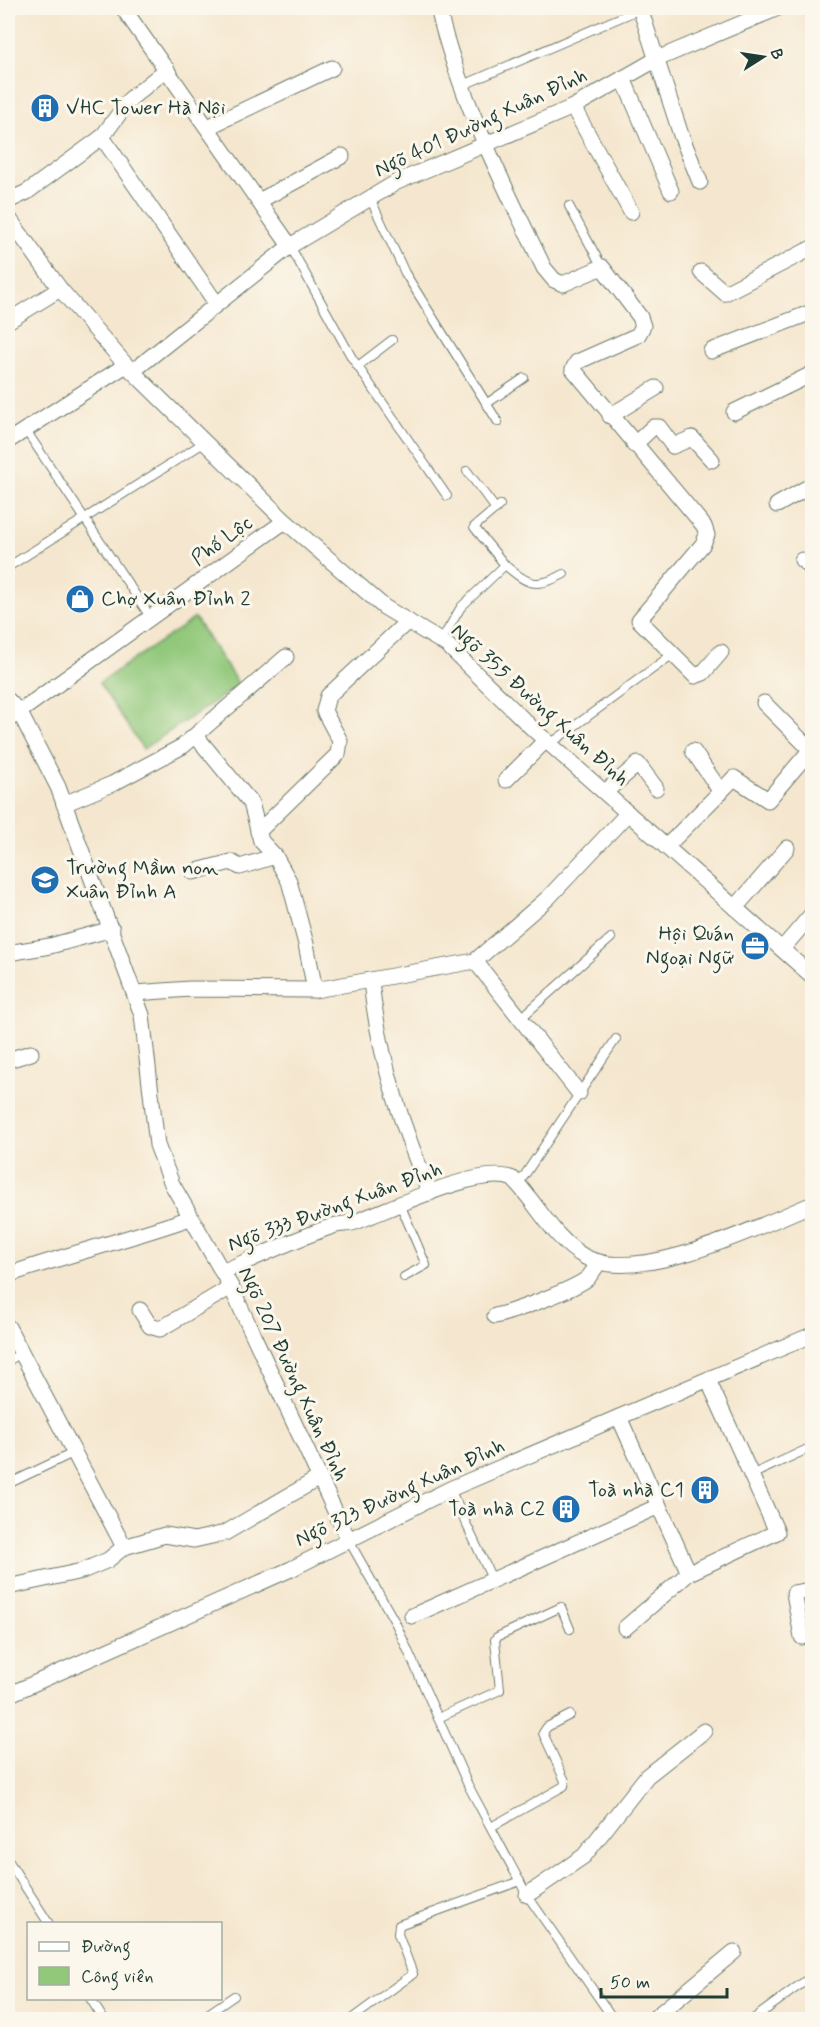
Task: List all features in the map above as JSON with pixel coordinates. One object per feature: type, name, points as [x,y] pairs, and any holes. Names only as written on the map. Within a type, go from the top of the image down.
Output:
[{"type":"street","points":[[123,8],[290,246]]},
{"type":"street","points":[[438,8],[461,86],[485,145],[544,268],[554,280],[563,284],[602,267],[640,316],[643,326],[638,335],[577,363],[573,369],[634,445],[704,526],[707,535],[703,544],[640,616],[642,625],[695,676],[703,673],[721,652]]},
{"type":"street","points":[[640,8],[681,135],[700,182]]},
{"type":"street","name":"Ngõ 401 Đường Xuân Đỉnh","points":[[8,441],[130,368],[290,246],[397,182],[573,107],[657,59],[778,8]]},
{"type":"street","points":[[208,128],[332,68]]},
{"type":"street","points":[[8,201],[27,192],[102,137],[130,99],[167,69]]},
{"type":"street","points":[[623,78],[670,191]]},
{"type":"street","points":[[573,107],[631,212]]},
{"type":"street","points":[[102,137],[216,303]]},
{"type":"street","points":[[259,201],[342,156]]},
{"type":"street","name":"Ngõ 355 Đường Xuân Đỉnh","points":[[8,217],[60,289],[130,368],[285,521],[384,607],[441,641],[548,742],[813,976]]},
{"type":"street","points":[[701,272],[725,293],[813,248]]},
{"type":"street","points":[[8,321],[60,289]]},
{"type":"street","points":[[711,351],[813,312]]},
{"type":"street","points":[[734,412],[813,374]]},
{"type":"street","points":[[610,416],[656,388]]},
{"type":"street","points":[[634,445],[653,427],[659,427],[673,446],[692,438],[712,460]]},
{"type":"street","points":[[777,505],[813,485]]},
{"type":"street","name":"Phố Lộc","points":[[14,717],[285,521]]},
{"type":"street","points":[[258,831],[338,754],[340,741],[324,711],[328,696],[408,621]]},
{"type":"street","points":[[64,804],[112,784],[183,746],[286,657]]},
{"type":"street","name":"Ngõ 207 Đường Xuân Đỉnh","points":[[8,700],[14,717],[64,804],[135,993],[142,1015],[157,1145],[172,1184],[231,1287],[348,1539]]},
{"type":"street","points":[[666,846],[734,778],[768,800],[812,749],[764,703]]},
{"type":"street","points":[[195,736],[251,803],[261,842],[275,856],[289,881],[306,944],[315,990]]},
{"type":"street","points":[[506,780],[548,742]]},
{"type":"street","points":[[693,751],[721,792]]},
{"type":"street","points":[[605,792],[638,764],[656,788]]},
{"type":"street","points":[[135,993],[190,989],[315,990],[475,961],[548,898],[628,813]]},
{"type":"street","points":[[735,908],[787,848]]},
{"type":"street","points":[[193,872],[231,862],[240,867],[275,856]]},
{"type":"street","points":[[782,949],[813,914]]},
{"type":"street","points":[[8,953],[50,946],[112,928]]},
{"type":"street","points":[[475,961],[579,1093]]},
{"type":"street","points":[[371,981],[375,1021],[393,1094],[408,1141],[430,1193]]},
{"type":"street","points":[[8,1060],[31,1053]]},
{"type":"street","name":"Ngõ 333 Đường Xuân Đỉnh","points":[[222,1272],[316,1232],[340,1223],[354,1223],[430,1193],[491,1176],[507,1176],[519,1185]]},
{"type":"street","points":[[519,1185],[571,1247],[599,1262],[636,1265],[690,1251],[808,1206],[813,1207]]},
{"type":"street","points":[[8,1275],[47,1261],[134,1238],[190,1218]]},
{"type":"street","points":[[495,1316],[579,1283],[592,1274],[599,1262]]},
{"type":"street","points":[[140,1310],[150,1326],[160,1329],[231,1287]]},
{"type":"street","points":[[8,1327],[14,1357],[73,1453],[124,1547]]},
{"type":"street","name":"Ngõ 323 Đường Xuân Đỉnh","points":[[8,1695],[291,1569],[450,1489],[813,1335]]},
{"type":"street","points":[[625,1628],[688,1573],[777,1532],[708,1380]]},
{"type":"street","points":[[619,1418],[688,1573]]},
{"type":"street","points":[[8,1587],[82,1571],[108,1560],[124,1547],[165,1535],[194,1540],[225,1533],[319,1478]]},
{"type":"street","points":[[412,1617],[659,1506]]},
{"type":"street","points":[[802,1637],[794,1593],[813,1590]]},
{"type":"street","points":[[527,1895],[584,1856],[647,1776],[704,1731]]},
{"type":"street","points":[[652,2019],[734,1952]]},
{"type":"lane","points":[[461,86],[640,8]]},
{"type":"lane","points":[[808,8],[813,21]]},
{"type":"lane","points":[[370,198],[405,273],[498,422]]},
{"type":"lane","points":[[569,206],[602,267]]},
{"type":"lane","points":[[290,246],[352,358],[447,496]]},
{"type":"lane","points":[[358,366],[392,340]]},
{"type":"lane","points":[[486,404],[524,378]]},
{"type":"lane","points":[[25,429],[151,618]]},
{"type":"lane","points":[[8,567],[205,442]]},
{"type":"lane","points":[[467,471],[498,507],[474,527],[505,566],[520,579],[531,583],[546,584],[564,574]]},
{"type":"lane","points":[[441,641],[461,607],[505,566]]},
{"type":"lane","points":[[548,742],[673,654]]},
{"type":"lane","points":[[520,1019],[611,938]]},
{"type":"lane","points":[[519,1185],[616,1039]]},
{"type":"lane","points":[[400,1203],[426,1265],[404,1276]]},
{"type":"lane","points":[[751,1475],[813,1447]]},
{"type":"lane","points":[[8,1484],[73,1453]]},
{"type":"lane","points":[[450,1489],[492,1580]]},
{"type":"lane","name":"Ngõ 207 Đường Xuân Đỉnh","points":[[348,1539],[396,1624],[468,1785],[527,1895],[614,2019]]},
{"type":"lane","points":[[438,1718],[500,1689],[495,1640],[497,1637],[561,1607],[570,1629]]},
{"type":"lane","points":[[491,1827],[564,1786],[565,1781],[543,1733],[547,1727],[570,1715]]},
{"type":"lane","points":[[8,1860],[48,1922]]},
{"type":"lane","points":[[350,2019],[413,1974],[398,1934],[399,1925],[520,1881]]},
{"type":"lane","points":[[752,2019],[813,1976]]},
{"type":"lane","points":[[199,2019],[234,1996]]},
{"type":"lane","points":[[91,2000],[104,2019]]},
{"type":"green space","points":[[195,618],[239,685],[143,749],[99,683]]},
{"type":"place","name":"VHC Tower Hà Nội","points":[[45,108]]},
{"type":"place","name":"Chợ Xuân Đỉnh 2","points":[[80,599]]},
{"type":"place","name":"Trường Mầm non Xuân Đỉnh A","points":[[45,880]]},
{"type":"place","name":"Hội Quán Ngoại Ngữ","points":[[755,946]]},
{"type":"place","name":"Toà nhà C1","points":[[705,1490]]},
{"type":"place","name":"Toà nhà C2","points":[[566,1509]]}]
